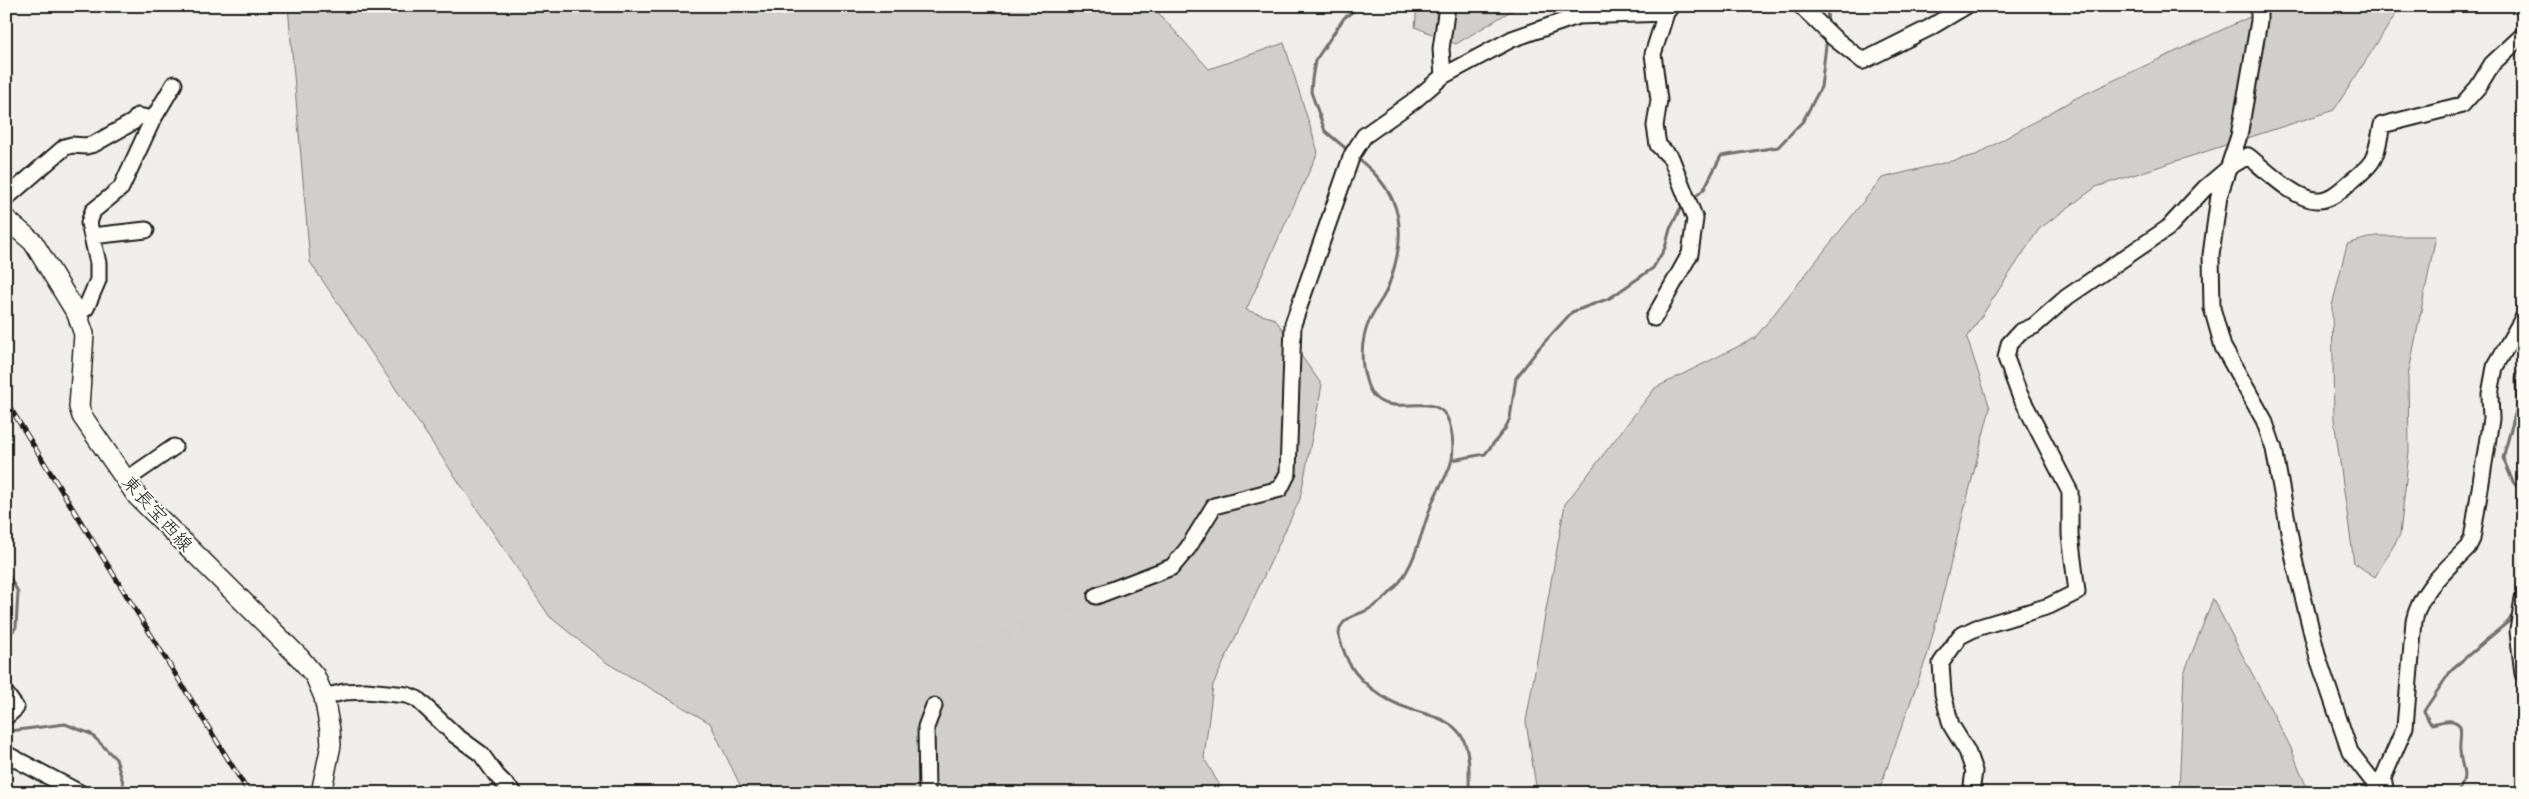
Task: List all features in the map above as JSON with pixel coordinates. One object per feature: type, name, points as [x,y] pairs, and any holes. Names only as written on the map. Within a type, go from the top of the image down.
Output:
[{"type":"main road","name":"東長宝西線","points":[[6,219],[33,242],[77,314],[84,334],[79,407],[82,416],[137,496],[300,658],[315,676],[324,697],[331,745],[321,793]]},
{"type":"street","points":[[1443,76],[1442,49],[1446,6]]},
{"type":"street","points":[[1801,6],[1816,12],[1834,38],[1863,62],[1930,28],[1966,6]]},
{"type":"street","points":[[2259,6],[2259,21],[2239,136],[2220,196],[2211,254],[2214,322],[2223,347],[2264,420],[2274,449],[2295,564],[2318,658],[2350,752],[2382,793]]},
{"type":"street","points":[[1096,596],[1172,567],[1188,548],[1214,506],[1280,489],[1288,473],[1293,324],[1352,155],[1364,136],[1415,100],[1443,76],[1512,39],[1578,16],[1669,9],[1653,54],[1659,100],[1655,126],[1658,145],[1671,158],[1695,219],[1690,254],[1654,318]]},
{"type":"street","points":[[1971,793],[1974,771],[1967,751],[1951,725],[1942,694],[1941,663],[1960,636],[1976,628],[2048,606],[2077,592],[2070,535],[2070,492],[2019,393],[2006,358],[2009,344],[2020,332],[2034,326],[2067,297],[2168,228],[2206,188],[2231,166],[2248,156],[2296,194],[2316,200],[2333,196],[2370,166],[2376,154],[2382,125],[2420,114],[2462,106],[2478,87],[2492,64],[2523,35]]},
{"type":"street","points":[[77,314],[86,308],[98,280],[98,263],[89,223],[94,211],[121,188],[153,119],[174,84]]},
{"type":"street","points":[[6,198],[65,148],[94,144],[133,122],[138,116],[153,119]]},
{"type":"street","points":[[92,236],[146,230]]},
{"type":"street","points":[[2386,793],[2383,778],[2405,727],[2414,621],[2417,606],[2425,591],[2468,547],[2472,540],[2491,419],[2490,394],[2495,367],[2523,318]]},
{"type":"street","points":[[126,480],[174,446]]},
{"type":"street","points":[[2523,598],[2518,631],[2523,674]]},
{"type":"street","points":[[324,697],[344,692],[366,691],[407,695],[417,699],[454,735],[481,754],[497,776],[514,793]]},
{"type":"street","points":[[6,694],[16,708],[6,717]]},
{"type":"street","points":[[927,793],[926,727],[934,706]]},
{"type":"street","points":[[6,754],[80,793]]},
{"type":"shaded area","points":[[288,6],[1152,6],[1209,69],[1284,43],[1318,152],[1246,310],[1275,319],[1322,385],[1300,499],[1213,685],[1204,758],[1224,793],[744,793],[710,723],[607,663],[550,617],[310,262]]},
{"type":"shaded area","points":[[1417,6],[1519,6],[1456,44],[1415,27]]},
{"type":"shaded area","points":[[2273,6],[2401,6],[2334,110],[2096,187],[2039,229],[1967,338],[1990,408],[1928,653],[1878,793],[1537,793],[1526,721],[1565,504],[1655,388],[1755,338],[1882,178],[1976,155],[2076,98]]},
{"type":"shaded area","points":[[2375,236],[2436,236],[2408,376],[2409,452],[2400,535],[2375,577],[2354,563],[2334,419],[2332,306],[2347,244]]},
{"type":"shaded area","points":[[2213,599],[2290,746],[2309,793],[2179,793],[2184,673]]},
{"type":"waterway","points":[[1350,152],[1325,131],[1311,92],[1315,61],[1344,18],[1360,6]]},
{"type":"waterway","points":[[1827,26],[1828,6]]},
{"type":"waterway","points":[[1692,200],[1704,189],[1721,156],[1778,147],[1803,121],[1821,87],[1827,37]]},
{"type":"waterway","points":[[1357,158],[1373,172],[1393,200],[1398,216],[1399,232],[1398,249],[1388,287],[1370,319],[1363,342],[1362,357],[1366,380],[1373,395],[1382,402],[1394,405],[1432,406],[1442,411],[1449,422],[1453,450],[1449,470],[1433,501],[1416,550],[1405,573],[1398,584],[1382,600],[1369,609],[1346,620],[1340,628],[1339,636],[1349,664],[1371,688],[1390,701],[1444,721],[1461,735],[1468,756],[1469,793]]},
{"type":"waterway","points":[[1452,460],[1485,454],[1505,429],[1510,418],[1516,378],[1540,347],[1572,312],[1610,298],[1653,268],[1665,248],[1670,229],[1680,209],[1685,205]]},
{"type":"waterway","points":[[2523,355],[2516,379],[2517,407],[2503,458],[2513,482],[2521,491],[2523,499]]},
{"type":"waterway","points":[[2520,593],[2523,542]]},
{"type":"waterway","points":[[6,571],[18,592],[16,627],[6,641]]},
{"type":"waterway","points":[[2457,793],[2464,776],[2460,751],[2460,726],[2451,721],[2432,724],[2424,711],[2452,669],[2509,621],[2515,609]]},
{"type":"waterway","points":[[6,728],[10,731],[65,724],[91,734],[116,759],[126,793]]},
{"type":"tunnel","points":[[934,706],[969,666],[993,645],[1030,623],[1096,596]]},
{"type":"railway","points":[[6,401],[249,793]]}]
